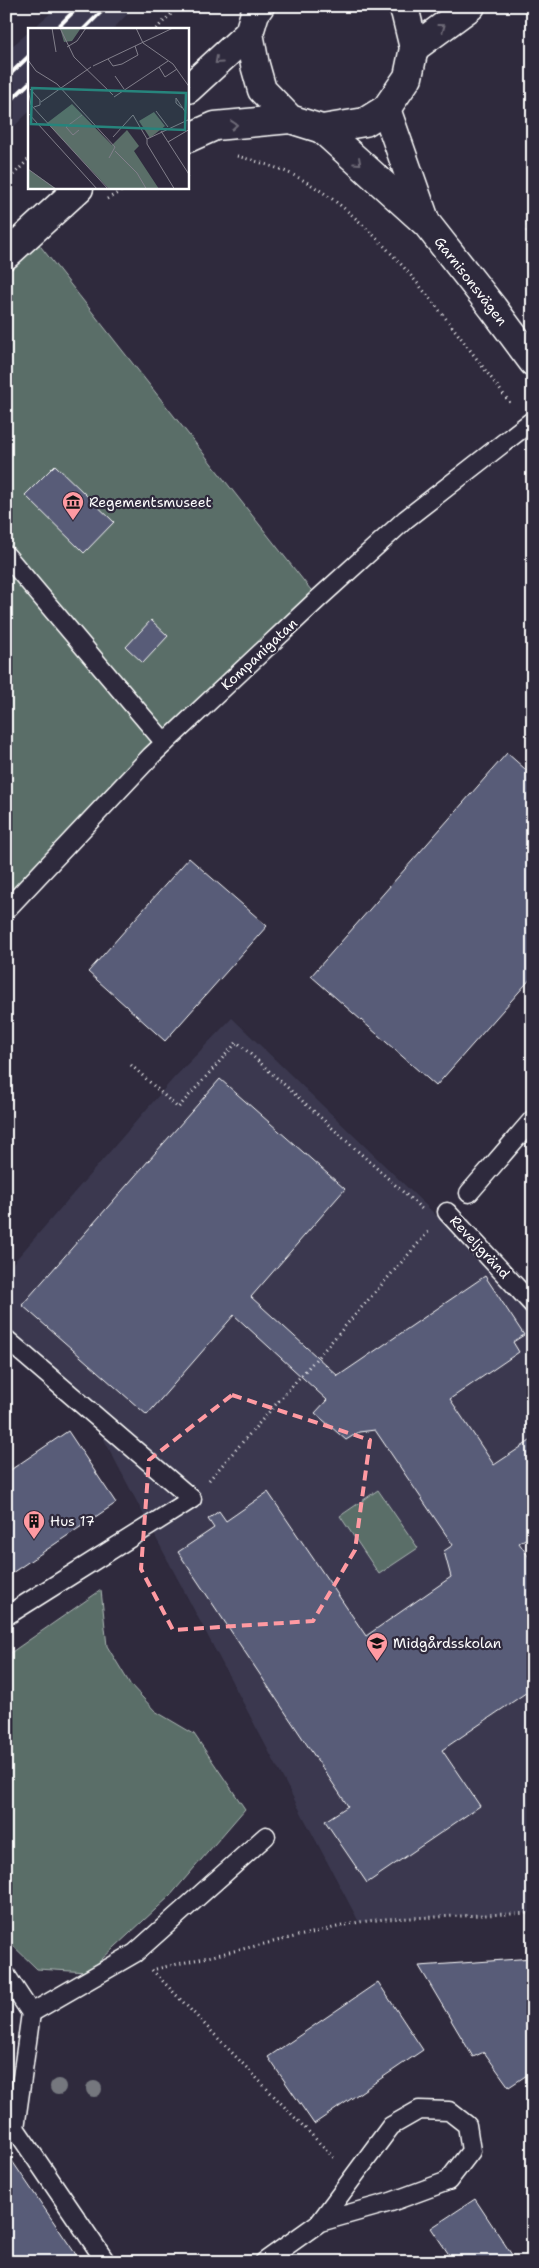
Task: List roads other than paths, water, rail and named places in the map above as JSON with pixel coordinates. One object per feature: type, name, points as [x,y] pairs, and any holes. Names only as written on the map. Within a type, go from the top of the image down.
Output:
[{"type":"main road","points":[[260,6],[255,13],[249,33],[254,65],[262,90],[290,119]]},
{"type":"main road","points":[[189,138],[215,126],[290,119],[322,129],[365,122],[386,109],[408,77],[414,48],[406,11],[402,6]]},
{"type":"main road","points":[[414,48],[471,6]]},
{"type":"main road","points":[[189,88],[249,33]]},
{"type":"main road","name":"Garnisonsvägen","points":[[386,109],[427,224]]},
{"type":"main road","name":"Garnisonsvägen","points":[[322,129],[427,224],[533,362]]},
{"type":"main road","points":[[6,255],[78,189]]},
{"type":"main road","points":[[30,233],[93,189]]},
{"type":"lane","name":"Kompanigatan","points":[[6,910],[165,743],[318,599],[406,519],[530,423]]},
{"type":"lane","points":[[6,555],[165,743]]},
{"type":"lane","points":[[469,1193],[533,1119]]},
{"type":"lane","name":"Reveljgränd","points":[[442,1217],[533,1304]]},
{"type":"lane","points":[[6,1339],[192,1499],[6,1616]]},
{"type":"lane","points":[[31,2013],[135,1953],[266,1836]]},
{"type":"lane","points":[[6,1975],[31,2013],[14,2128],[106,2262]]},
{"type":"lane","points":[[264,2262],[320,2222],[391,2126],[419,2110],[448,2111],[466,2124],[471,2151],[448,2181],[391,2202],[320,2222]]},
{"type":"railway","points":[[57,28],[79,6]]},
{"type":"railway","points":[[85,28],[107,6]]},
{"type":"railway","points":[[6,78],[28,57]]},
{"type":"railway","points":[[6,105],[28,84]]},
{"type":"place","name":"Regementsmuseet","points":[[73,521]]},
{"type":"place","name":"Hus 17","points":[[34,1540]]},
{"type":"place","name":"Midgårdsskolan","points":[[377,1662]]}]
